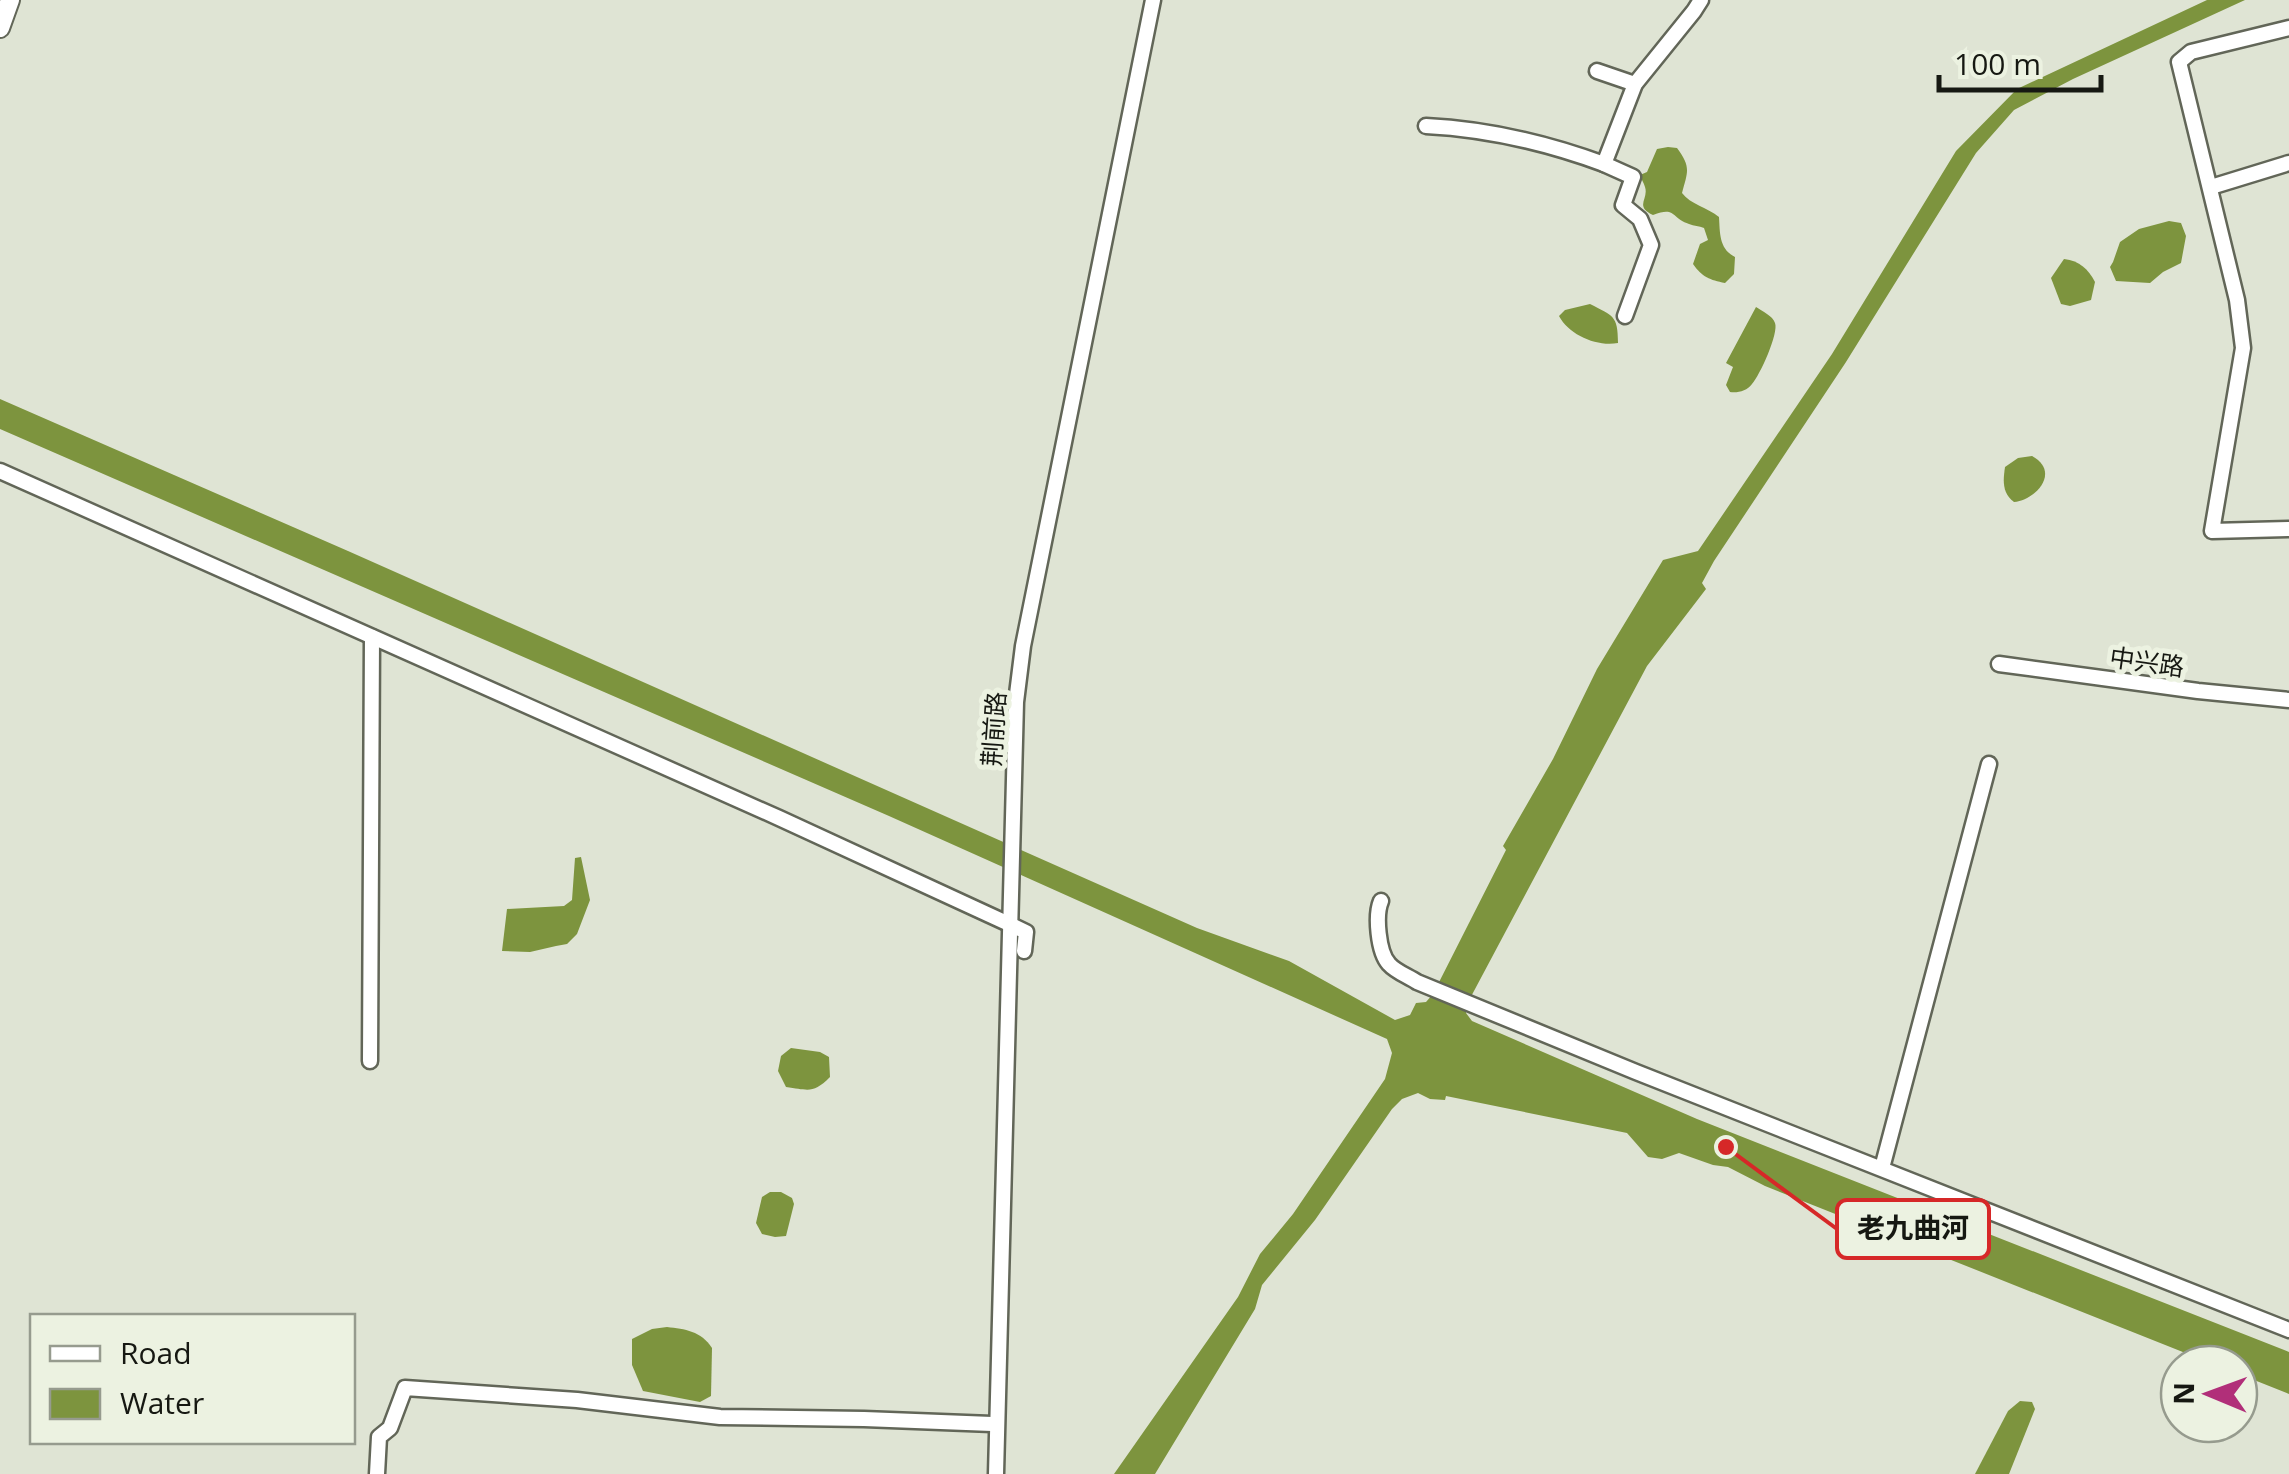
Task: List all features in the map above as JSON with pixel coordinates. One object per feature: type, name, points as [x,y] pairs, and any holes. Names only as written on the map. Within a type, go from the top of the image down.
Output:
[{"type":"main road","points":[[0,28],[10,0]]},
{"type":"street","name":"荆前路","points":[[996,1474],[1016,702],[1023,646],[1152,0]]},
{"type":"street","points":[[1604,164],[1636,84],[1700,0]]},
{"type":"street","points":[[2289,28],[2191,52],[2179,62],[2211,187],[2243,348],[2212,530],[2289,530]]},
{"type":"street","points":[[1597,71],[1636,84]]},
{"type":"street","points":[[1426,126],[1463,128],[1553,146],[1633,177],[1623,204],[1640,219],[1651,245],[1625,316]]},
{"type":"street","points":[[2211,187],[2289,163]]},
{"type":"street","points":[[0,471],[1010,924],[1026,932],[1024,951]]},
{"type":"street","points":[[370,1061],[372,637]]},
{"type":"street","name":"中兴路","points":[[1999,664],[2289,700]]},
{"type":"street","points":[[1882,1168],[1989,764]]},
{"type":"street","points":[[1381,901],[1377,912],[1383,955],[1391,967],[1431,987],[2289,1330]]},
{"type":"street","points":[[377,1474],[379,1437],[390,1428],[405,1388],[577,1400],[720,1417],[992,1424]]},
{"type":"water","points":[[2207,0],[2245,0],[2014,110],[1976,153],[1846,362],[1714,561],[1702,583],[1706,589],[1647,666],[1466,1006],[1466,1013],[1472,1021],[1697,1119],[2289,1352],[2289,1394],[2259,1382],[2259,1344],[2163,1344],[1765,1186],[1728,1167],[1679,1153],[1662,1159],[1648,1157],[1627,1133],[1446,1096],[1445,1100],[1430,1099],[1418,1093],[1402,1099],[1392,1109],[1315,1220],[1262,1285],[1255,1309],[1155,1474],[1114,1474],[1238,1297],[1260,1254],[1293,1214],[1385,1079],[1392,1053],[1387,1039],[889,816],[0,429],[0,399],[1197,928],[1289,961],[1395,1020],[1410,1015],[1416,1003],[1426,1002],[1433,994],[1506,850],[1503,846],[1553,759],[1597,669],[1663,560],[1698,551],[1832,354],[1956,151],[2017,89]]},
{"type":"water","points":[[1677,148],[1685,160],[1687,174],[1682,193],[1719,217],[1723,245],[1735,257],[1734,274],[1725,283],[1707,277],[1693,264],[1700,244],[1708,240],[1704,228],[1683,222],[1670,212],[1653,215],[1644,209],[1646,191],[1640,175],[1647,172],[1657,149]]},
{"type":"water","points":[[2169,221],[2181,223],[2186,236],[2181,263],[2150,283],[2116,281],[2110,267],[2120,242],[2139,229]]},
{"type":"water","points":[[2064,259],[2079,264],[2092,277],[2095,282],[2091,300],[2070,306],[2061,304],[2051,278]]},
{"type":"water","points":[[1590,304],[1613,318],[1618,343],[1584,338],[1569,329],[1559,316],[1565,310]]},
{"type":"water","points":[[1756,307],[1775,323],[1772,344],[1750,386],[1730,392],[1726,385],[1733,367],[1726,363]]},
{"type":"water","points":[[2032,456],[2044,469],[2043,484],[2031,496],[2014,502],[2005,491],[2005,467],[2018,458]]},
{"type":"water","points":[[581,857],[590,900],[577,934],[567,944],[530,952],[502,951],[507,909],[564,906],[572,900],[575,858]]},
{"type":"water","points":[[791,1048],[829,1057],[830,1077],[810,1090],[786,1087],[778,1071],[781,1056]]},
{"type":"water","points":[[770,1192],[792,1198],[786,1236],[762,1234],[756,1223],[762,1197]]},
{"type":"water","points":[[667,1327],[698,1334],[712,1348],[711,1396],[700,1402],[643,1391],[632,1365],[632,1339]]},
{"type":"water","points":[[2020,1401],[2032,1402],[2035,1409],[2009,1474],[1975,1474],[2008,1411]]},
{"type":"place","name":"老九曲河","points":[[1726,1147]]}]
